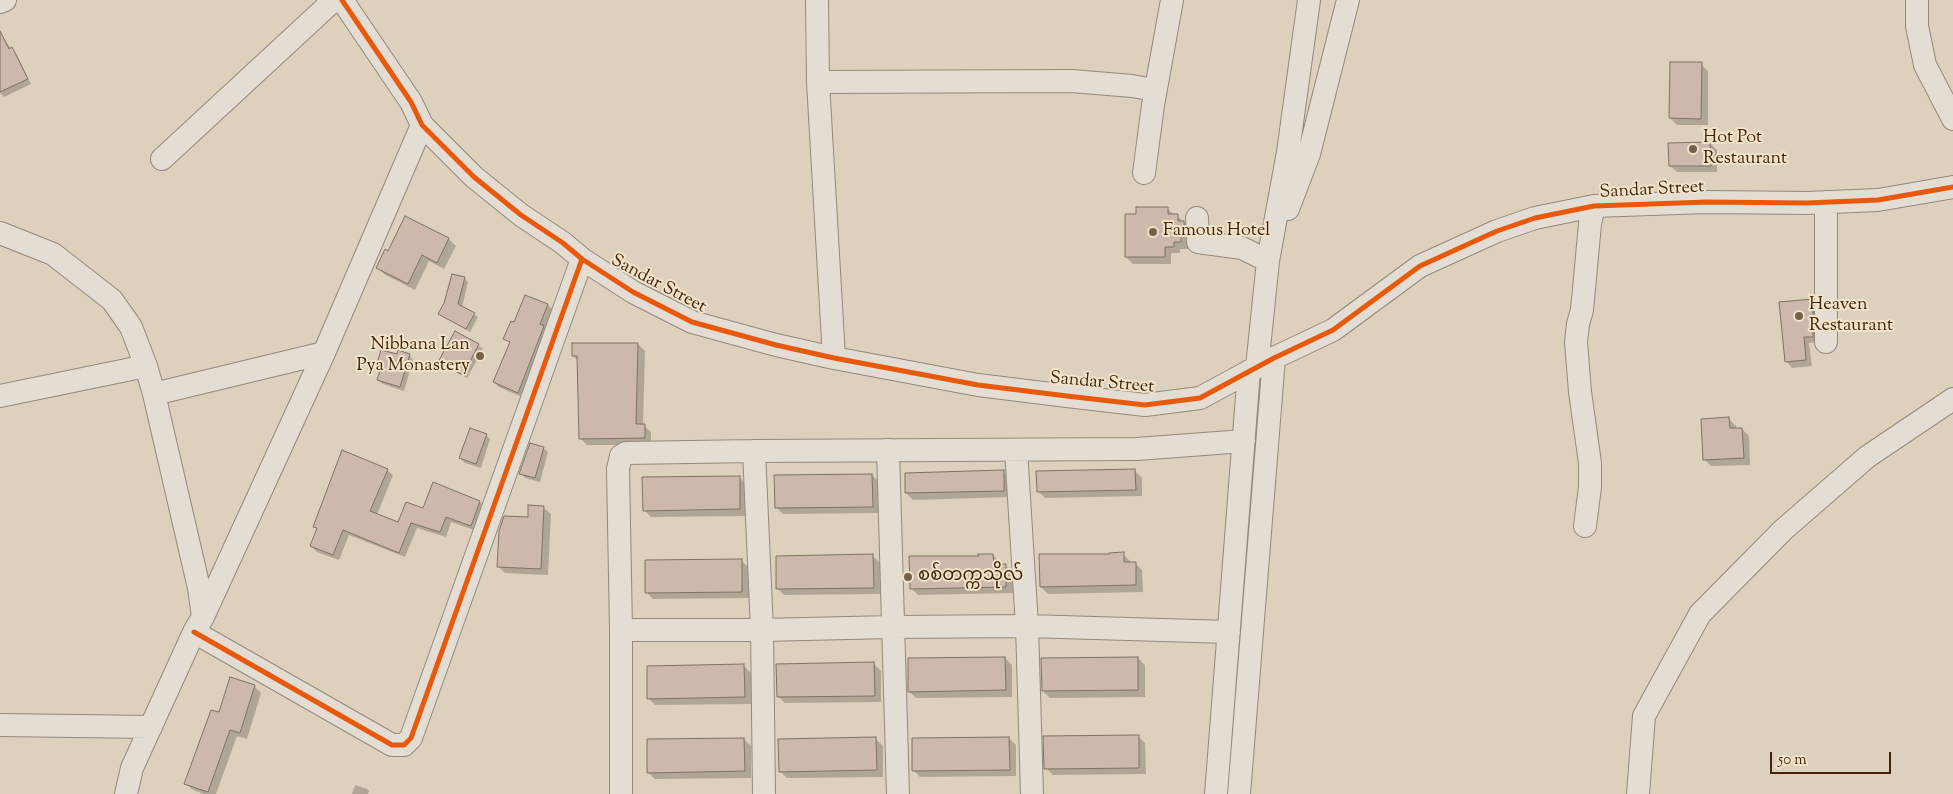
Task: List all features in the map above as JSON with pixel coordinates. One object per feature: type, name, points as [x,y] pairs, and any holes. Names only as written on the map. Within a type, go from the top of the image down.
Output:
[{"type":"street","points":[[0,2],[5,0]]},
{"type":"street","points":[[162,159],[334,0]]},
{"type":"street","name":"Sandar Street","points":[[342,0],[411,102],[422,125],[474,177],[521,215],[563,243],[582,259],[633,292],[692,322],[834,358],[978,385],[1145,405],[1200,398],[1333,330],[1420,266],[1497,231],[1535,218],[1594,206],[1707,202],[1878,200],[1953,187]]},
{"type":"street","points":[[817,0],[818,82],[834,358]]},
{"type":"street","points":[[1144,173],[1155,90],[1172,0]]},
{"type":"street","points":[[1239,794],[1260,366],[1268,261],[1288,152],[1309,0]]},
{"type":"street","points":[[1268,261],[1309,154],[1348,0]]},
{"type":"street","points":[[1917,0],[1917,26],[1925,65],[1953,120]]},
{"type":"street","points":[[818,82],[1072,81],[1155,90]]},
{"type":"street","points":[[126,794],[132,768],[324,353],[422,125]]},
{"type":"street","points":[[1826,202],[1826,342]]},
{"type":"street","points":[[1585,526],[1590,487],[1590,463],[1580,392],[1576,342],[1582,310],[1590,224],[1594,206]]},
{"type":"street","points":[[1197,218],[1198,242],[1242,248],[1268,261]]},
{"type":"street","points":[[0,233],[54,254],[112,300],[131,327],[146,366],[154,394],[197,578],[198,624]]},
{"type":"street","points":[[198,624],[392,745],[404,745],[411,738],[582,259]]},
{"type":"street","points":[[154,394],[324,353]]},
{"type":"street","points":[[0,396],[146,366]]},
{"type":"street","points":[[1216,794],[1244,441],[1260,366]]},
{"type":"street","points":[[1638,794],[1644,716],[1700,614],[1784,530],[1867,457],[1953,399]]},
{"type":"street","points":[[621,794],[621,630],[618,469],[621,456],[626,453],[1137,449],[1244,441]]},
{"type":"street","points":[[888,450],[898,794]]},
{"type":"street","points":[[1016,450],[1027,626],[1032,794]]},
{"type":"street","points":[[754,451],[762,630],[764,794]]},
{"type":"street","points":[[621,630],[1027,626],[1229,632]]},
{"type":"street","points":[[0,725],[151,727]]},
{"type":"building","points":[[0,31],[9,49],[12,47],[28,79],[0,92]]},
{"type":"building","points":[[1670,62],[1702,62],[1701,119],[1669,118]]},
{"type":"building","points":[[1710,142],[1711,166],[1669,166],[1668,143]]},
{"type":"building","points":[[1136,207],[1168,207],[1168,214],[1178,214],[1178,221],[1184,221],[1185,236],[1181,236],[1181,242],[1174,242],[1174,247],[1165,247],[1165,257],[1125,257],[1125,214],[1136,214]]},
{"type":"building","points":[[405,216],[449,238],[437,263],[422,255],[408,284],[376,268],[385,249],[388,251]]},
{"type":"building","points":[[452,274],[465,277],[458,304],[475,313],[466,329],[438,314],[444,303]]},
{"type":"building","points":[[525,295],[548,304],[540,324],[544,326],[518,393],[493,382],[510,342],[503,339],[511,321],[514,322]]},
{"type":"building","points":[[1813,299],[1813,337],[1804,337],[1806,360],[1785,362],[1779,302]]},
{"type":"building","points":[[455,331],[479,344],[463,375],[438,362]]},
{"type":"building","points":[[572,343],[638,343],[636,424],[645,424],[645,438],[579,439],[577,356],[572,356]]},
{"type":"building","points":[[381,350],[397,354],[398,350],[410,354],[400,387],[377,380],[382,364],[377,363]]},
{"type":"building","points":[[1729,417],[1730,428],[1742,428],[1744,458],[1703,460],[1701,419]]},
{"type":"building","points":[[470,428],[487,434],[476,464],[459,458]]},
{"type":"building","points":[[530,443],[544,447],[535,478],[519,474]]},
{"type":"building","points":[[342,450],[388,469],[370,511],[398,522],[406,502],[423,508],[433,482],[480,501],[471,526],[446,517],[440,532],[411,523],[399,553],[343,530],[333,555],[310,546],[317,528],[313,527]]},
{"type":"building","points":[[1135,469],[1136,490],[1037,492],[1036,471]]},
{"type":"building","points":[[1004,470],[1004,491],[905,493],[905,473]]},
{"type":"building","points":[[872,474],[873,507],[775,508],[774,475]]},
{"type":"building","points":[[740,476],[740,509],[643,511],[642,477]]},
{"type":"building","points":[[528,505],[544,506],[541,569],[497,567],[499,531],[504,516],[528,517]]},
{"type":"building","points":[[1124,552],[1124,562],[1136,562],[1136,585],[1040,587],[1039,554],[1109,554]]},
{"type":"building","points":[[873,554],[874,588],[776,589],[776,556]]},
{"type":"building","points":[[978,554],[993,554],[994,564],[1006,564],[1006,587],[910,589],[909,556],[979,556]]},
{"type":"building","points":[[742,559],[742,592],[645,593],[645,560]]},
{"type":"building","points":[[1005,657],[1006,690],[908,692],[908,658]]},
{"type":"building","points":[[1138,657],[1138,690],[1042,691],[1041,658]]},
{"type":"building","points":[[874,662],[875,696],[777,697],[776,664]]},
{"type":"building","points":[[744,664],[745,697],[647,699],[647,666]]},
{"type":"building","points":[[230,677],[255,685],[240,733],[230,730],[208,792],[184,784],[211,710],[219,712]]},
{"type":"building","points":[[1139,735],[1139,768],[1044,769],[1043,736]]},
{"type":"building","points":[[876,737],[877,770],[779,772],[778,739]]},
{"type":"building","points":[[1009,737],[1010,770],[912,771],[912,738]]},
{"type":"building","points":[[744,738],[745,771],[647,773],[647,739]]},
{"type":"cycle path","points":[[342,0],[411,102],[422,125],[474,177],[521,215],[563,243],[582,259],[633,292],[692,322],[776,345],[978,385],[1067,396],[1145,405],[1200,398],[1274,358],[1333,330],[1420,266],[1497,231],[1535,218],[1594,206],[1707,202],[1807,203],[1878,200],[1953,187]]},
{"type":"cycle path","points":[[194,632],[392,745],[404,745],[411,738],[582,259]]},
{"type":"place","name":"Hot Pot Restaurant","points":[[1693,149]]},
{"type":"place","name":"Famous Hotel","points":[[1153,232]]},
{"type":"place","name":"Heaven Restaurant","points":[[1799,316]]},
{"type":"place","name":"Nibbana Lan Pya Monastery","points":[[480,356]]},
{"type":"place","name":"စစ်‌တက္ကသိုလ်","points":[[908,577]]}]
